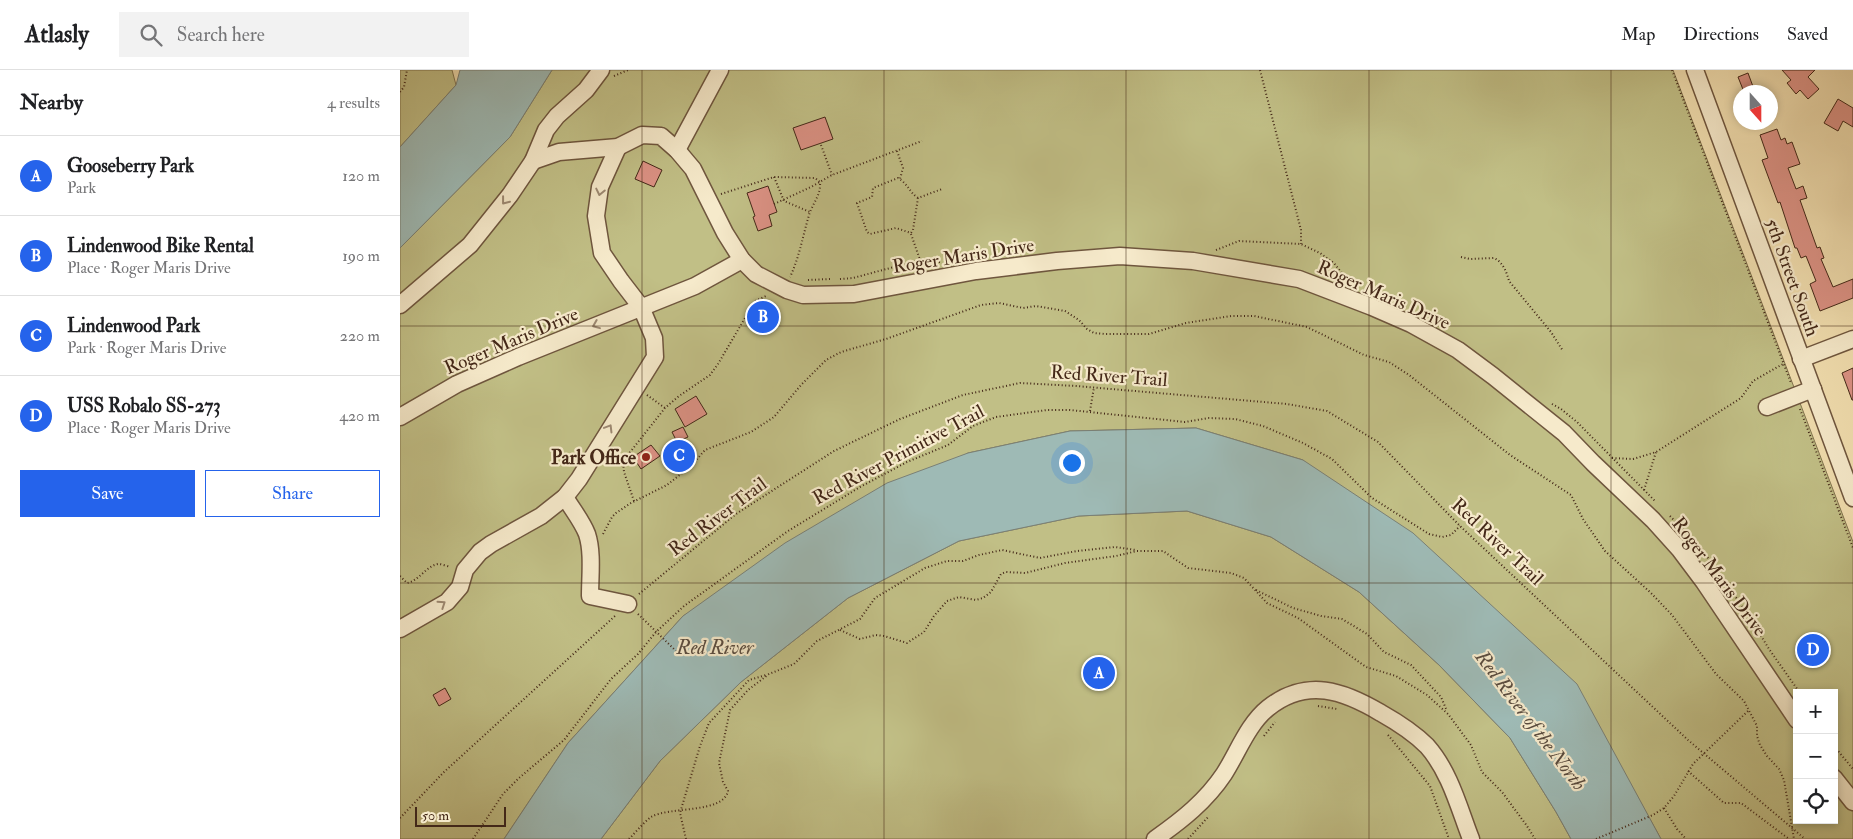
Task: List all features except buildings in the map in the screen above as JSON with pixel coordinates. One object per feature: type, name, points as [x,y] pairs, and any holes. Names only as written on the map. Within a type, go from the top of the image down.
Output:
[{"type":"street","points":[[400,305],[470,245],[510,195],[533,161],[546,130],[557,116],[586,90],[601,70]]},
{"type":"street","points":[[677,150],[720,70]]},
{"type":"street","name":"5th Street South","points":[[1695,70],[1853,498]]},
{"type":"street","name":"Roger Maris Drive","points":[[618,147],[642,135],[661,136],[677,150],[693,169],[725,233],[742,260],[756,274],[803,295],[854,294],[976,270],[1120,256],[1193,261],[1299,279],[1411,324],[1458,350],[1564,433],[1653,520],[1680,550],[1704,582],[1793,714]]},
{"type":"street","points":[[400,629],[447,602],[460,587],[465,570],[480,552],[541,516],[565,497],[579,480],[616,417],[655,357],[654,338],[641,307],[620,281],[602,253],[596,216],[600,187],[618,147],[559,152],[533,161]]},
{"type":"street","name":"Roger Maris Drive","points":[[400,417],[457,384],[518,356],[695,286],[742,260]]},
{"type":"street","points":[[1801,359],[1853,340]]},
{"type":"street","points":[[1766,407],[1813,389]]},
{"type":"street","points":[[565,497],[581,521],[587,535],[590,552],[590,596],[628,604]]},
{"type":"street","points":[[1156,839],[1180,822],[1204,800],[1223,774],[1251,728],[1268,708],[1289,696],[1311,690],[1332,691],[1356,698],[1399,723],[1427,746],[1441,766],[1453,789],[1471,839]]},
{"type":"street","points":[[1835,779],[1853,802]]},
{"type":"path","points":[[400,92],[404,87],[407,70]]},
{"type":"path","points":[[1260,70],[1301,230],[1301,244]]},
{"type":"path","points":[[1672,70],[1853,548]]},
{"type":"path","points":[[774,204],[832,175],[922,141]]},
{"type":"path","points":[[821,145],[832,175]]},
{"type":"path","points":[[897,151],[903,171],[900,179]]},
{"type":"path","points":[[709,198],[774,178],[815,178],[820,182]]},
{"type":"path","points":[[774,178],[782,200],[810,212]]},
{"type":"path","points":[[900,179],[907,184],[913,195],[918,198]]},
{"type":"path","points":[[900,179],[876,186],[873,188],[872,197],[857,203],[867,232],[870,234],[896,228],[911,233]]},
{"type":"path","points":[[634,501],[624,472],[623,461],[665,408],[710,375],[755,301],[784,288],[796,262],[810,212],[820,190],[820,182]]},
{"type":"path","points":[[918,198],[942,189]]},
{"type":"path","points":[[918,198],[911,233],[920,260]]},
{"type":"path","points":[[1216,250],[1239,241],[1301,244],[1320,252],[1334,263],[1345,277],[1359,289]]},
{"type":"path","points":[[1461,257],[1470,259],[1494,258],[1498,260],[1507,273],[1509,281],[1551,332],[1563,351]]},
{"type":"path","points":[[805,280],[853,278],[920,260],[947,263]]},
{"type":"path","points":[[601,540],[612,517],[634,501],[667,484],[691,466],[705,450],[751,432],[774,417],[801,385],[826,360],[840,352],[886,339],[981,306],[999,303],[1023,308],[1036,306],[1065,311],[1094,333],[1106,334],[1149,334],[1186,323],[1231,316],[1254,316],[1307,327],[1364,355],[1388,362],[1409,375],[1510,456],[1571,495],[1583,519],[1605,551],[1672,615],[1716,674],[1744,701],[1757,726],[1760,745],[1784,780],[1794,839]]},
{"type":"path","points":[[1612,458],[1633,459],[1656,452],[1741,398],[1753,381],[1783,364]]},
{"type":"path","name":"Red River Trail","points":[[400,818],[444,772],[628,604],[736,514],[834,451],[900,419],[963,395],[1020,383],[1094,387],[1287,404],[1327,411],[1378,442],[1460,526],[1703,754],[1805,839]]},
{"type":"path","points":[[637,387],[665,408]]},
{"type":"path","points":[[1090,411],[1094,387]]},
{"type":"path","points":[[1548,401],[1566,413],[1657,503]]},
{"type":"path","name":"Red River Primitive Trail","points":[[473,839],[503,794],[564,740],[611,679],[684,606],[788,531],[860,487],[907,462],[948,445],[981,422],[996,417],[1047,410],[1090,411],[1185,422],[1221,418],[1235,419],[1263,426],[1303,443],[1332,459],[1372,498],[1429,534],[1442,537],[1451,535],[1460,526]]},
{"type":"path","points":[[1644,490],[1656,452]]},
{"type":"path","points":[[1670,516],[1703,551],[1797,689]]},
{"type":"path","points":[[686,839],[680,813],[700,746],[709,723],[749,680],[794,664],[817,641],[860,619],[875,598],[925,568],[947,561],[963,561],[979,554],[1002,550],[1040,558],[1077,551],[1115,547],[1137,551],[1163,551],[1188,568],[1231,572],[1244,578],[1267,603],[1298,618],[1366,667],[1396,676],[1428,695],[1448,714],[1471,745],[1482,772],[1502,792],[1528,826],[1535,839]]},
{"type":"path","points":[[840,630],[860,639],[876,635],[908,643],[924,632],[934,616],[947,601],[959,597],[976,600],[983,598],[991,592],[1001,574],[1006,572],[1026,573],[1065,563],[1137,551]]},
{"type":"path","points":[[400,576],[407,583],[412,582],[439,564],[465,570]]},
{"type":"path","points":[[1254,589],[1293,608],[1321,616],[1342,619],[1367,634],[1384,652],[1410,664],[1441,697],[1448,714]]},
{"type":"path","points":[[628,604],[676,651]]},
{"type":"path","points":[[629,839],[652,817],[674,810],[709,806],[722,802],[727,797],[728,791],[723,782],[719,763],[730,710],[748,690],[769,674]]},
{"type":"path","points":[[1314,705],[1340,710]]},
{"type":"path","points":[[1596,839],[1653,815],[1664,808],[1674,796],[1688,771],[1749,709]]},
{"type":"path","points":[[1264,736],[1279,718]]},
{"type":"path","points":[[1386,732],[1430,786],[1449,839]]},
{"type":"path","points":[[1838,751],[1853,769]]},
{"type":"path","points":[[1688,771],[1724,803],[1741,803],[1789,839]]},
{"type":"path","points":[[1664,808],[1677,829],[1686,839]]},
{"type":"path","points":[[1188,839],[1212,811]]},
{"type":"shaded area","points":[[400,70],[452,70],[456,85],[400,147]]},
{"type":"shaded area","points":[[552,70],[1673,70],[1853,542],[1853,839],[1661,839],[1628,780],[1303,460],[1196,428],[1070,431],[968,453],[683,616],[568,743],[504,839],[400,839],[400,248],[510,137]]},
{"type":"shaded area","points":[[1187,511],[1271,537],[1359,592],[1439,665],[1510,738],[1571,839],[601,839],[660,761],[741,682],[848,598],[959,541],[1079,516]]},
{"type":"water","points":[[460,70],[552,70],[510,137],[400,248],[400,147],[456,85]]},
{"type":"water","name":"Red River","points":[[1196,428],[1303,460],[1413,533],[1577,684],[1661,839],[1571,839],[1510,738],[1439,665],[1359,592],[1271,537],[1187,511],[1079,516],[959,541],[848,598],[741,682],[660,761],[601,839],[504,839],[568,743],[683,616],[785,543],[887,483],[968,453],[1070,431]]},
{"type":"place","name":"Lindenwood Bike Rental","points":[[763,317]]},
{"type":"place","name":"Lindenwood Park","points":[[679,456]]},
{"type":"place","name":"Park Office","points":[[646,457]]},
{"type":"place","name":"USS Robalo SS-273","points":[[1813,650]]},
{"type":"place","name":"Gooseberry Park","points":[[1099,673]]},
{"type":"water label","name":"Red River of the North","points":[[1531,720]]}]
